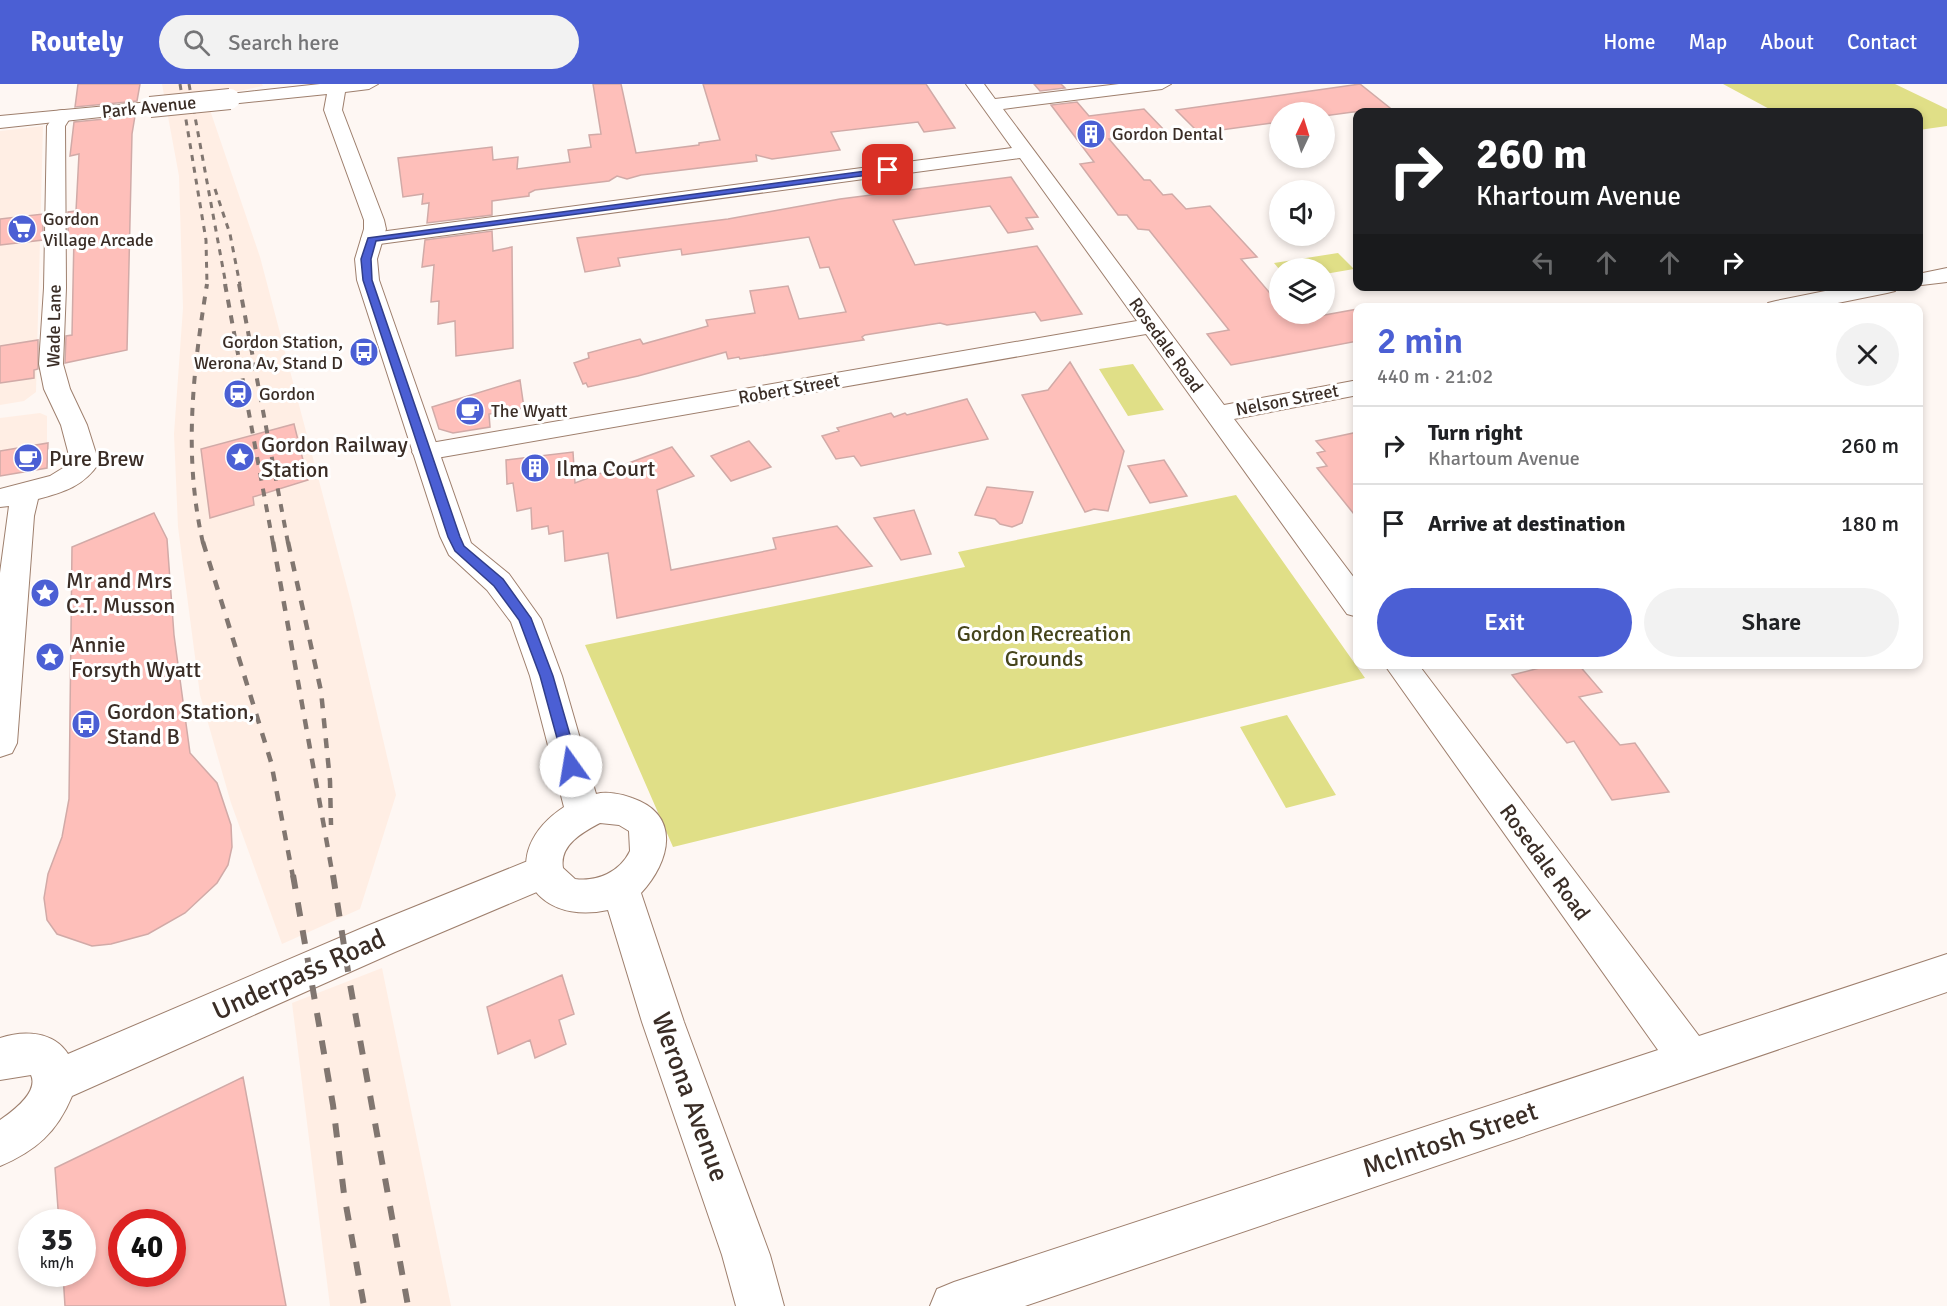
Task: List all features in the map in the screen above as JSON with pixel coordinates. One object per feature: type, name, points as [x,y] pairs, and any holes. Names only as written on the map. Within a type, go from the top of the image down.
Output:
[{"type":"street","name":"Park Avenue","points":[[0,122],[369,84]]},
{"type":"street","name":"Rosedale Road","points":[[975,84],[1353,599]]},
{"type":"street","points":[[991,105],[1162,84]]},
{"type":"street","points":[[337,88],[333,110],[374,220],[366,259],[368,280],[425,452],[459,548],[498,582],[518,608],[531,633],[564,734],[583,813]]},
{"type":"street","name":"Wade Lane","points":[[13,496],[72,477],[85,463],[74,425],[57,389],[51,364],[55,288],[56,126],[63,115]]},
{"type":"street","points":[[372,238],[1024,152]]},
{"type":"street","points":[[1923,279],[1947,275]]},
{"type":"street","points":[[1801,303],[1862,291]]},
{"type":"street","name":"Robert Street","points":[[425,452],[1152,326]]},
{"type":"street","name":"Nelson Street","points":[[1217,414],[1353,388]]},
{"type":"street","points":[[0,743],[19,526],[13,496]]},
{"type":"street","name":"Rosedale Road","points":[[1404,669],[1690,1059]]},
{"type":"street","points":[[600,808],[617,808],[638,817],[646,827],[651,841],[648,855],[635,877],[620,888],[599,896],[569,895],[554,885],[545,871],[545,856],[550,841],[561,828],[583,813],[600,808]]},
{"type":"street","name":"Underpass Road","points":[[54,1082],[381,939],[545,871]]},
{"type":"street","name":"Werona Avenue","points":[[620,888],[663,1022],[747,1255],[760,1306]]},
{"type":"street","name":"McIntosh Street","points":[[954,1306],[1947,974]]},
{"type":"street","points":[[0,1059],[23,1053],[37,1054],[47,1060],[53,1069],[54,1082],[48,1101],[34,1120],[21,1132],[0,1144]]},
{"type":"shaded area","points":[[162,84],[262,84],[263,86],[224,94],[210,110],[260,257],[351,602],[396,795],[360,909],[282,944],[231,803],[200,695],[178,527],[174,434],[183,308],[179,176]]},
{"type":"shaded area","points":[[43,126],[36,392],[24,401],[0,405],[0,131]]},
{"type":"shaded area","points":[[40,413],[47,416],[47,468],[0,476],[0,418]]},
{"type":"shaded area","points":[[382,968],[451,1306],[330,1306],[292,1003]]},
{"type":"green space","points":[[1723,84],[1895,84],[1947,109],[1947,126],[1923,129],[1923,108],[1768,108]]},
{"type":"green space","points":[[1338,253],[1353,269],[1335,272],[1335,258],[1306,258]]},
{"type":"green space","points":[[1133,364],[1164,410],[1128,416],[1099,369]]},
{"type":"green space","name":"Gordon Recreation Grounds","points":[[1236,495],[1353,661],[1353,669],[1359,669],[1365,678],[673,847],[585,645],[965,567],[958,552]]},
{"type":"green space","points":[[1287,715],[1336,795],[1286,808],[1240,727]]},
{"type":"building","points":[[78,84],[140,84],[137,101],[75,107]]},
{"type":"building","points":[[593,84],[621,84],[636,153],[720,140],[703,84],[926,84],[955,128],[924,132],[918,122],[831,132],[840,150],[772,159],[756,155],[757,161],[641,175],[627,179],[617,176],[609,181],[535,190],[529,193],[529,196],[492,201],[492,215],[427,223],[429,203],[422,204],[423,194],[403,197],[398,158],[492,147],[493,160],[518,157],[517,169],[570,162],[568,150],[591,147],[589,135],[601,134]]},
{"type":"building","points":[[1034,84],[1061,84],[1065,88],[1040,91]]},
{"type":"building","points":[[1360,84],[1390,108],[1353,108],[1353,112],[1335,114],[1335,102],[1269,102],[1269,123],[1199,133],[1176,110]]},
{"type":"building","points":[[1077,102],[1089,116],[1144,109],[1165,131],[1109,139],[1144,180],[1150,180],[1163,195],[1172,194],[1186,209],[1210,206],[1257,257],[1241,259],[1269,292],[1269,324],[1335,324],[1335,313],[1353,310],[1353,342],[1231,365],[1207,334],[1229,330],[1149,230],[1138,229],[1127,215],[1118,215],[1080,164],[1094,162],[1051,105]]},
{"type":"building","points":[[135,116],[132,134],[127,350],[65,363],[66,336],[72,335],[74,236],[68,236],[68,212],[76,211],[79,154],[70,156],[74,122]]},
{"type":"building","points":[[1011,177],[1038,217],[1026,218],[1033,229],[1008,233],[990,206],[893,220],[915,265],[1037,246],[1082,314],[1041,321],[1035,312],[947,325],[940,323],[865,335],[862,337],[864,340],[740,359],[739,357],[728,359],[726,352],[638,376],[588,387],[586,383],[583,384],[574,363],[589,358],[588,353],[640,339],[643,344],[708,326],[706,320],[755,313],[750,291],[788,286],[799,319],[846,312],[829,267],[820,268],[809,237],[682,255],[681,249],[618,258],[620,266],[585,272],[577,238],[728,219],[840,199]]},
{"type":"building","name":"Gordon Village Arcade","points":[[43,214],[43,240],[0,245],[0,219]]},
{"type":"building","points":[[492,231],[493,251],[512,247],[513,348],[456,356],[455,321],[438,324],[439,301],[431,302],[434,265],[422,267],[425,240]]},
{"type":"building","points":[[38,340],[38,369],[34,370],[34,378],[0,383],[0,346]]},
{"type":"building","points":[[1070,362],[1124,451],[1108,511],[1094,509],[1085,512],[1022,395],[1048,390]]},
{"type":"building","name":"The Wyatt","points":[[520,380],[524,408],[489,414],[490,427],[453,433],[439,429],[432,407]]},
{"type":"building","points":[[967,399],[988,439],[861,466],[854,456],[836,459],[822,436],[839,431],[837,428],[891,413],[894,417],[905,413],[907,415]]},
{"type":"building","points":[[294,424],[308,480],[253,497],[254,505],[210,518],[201,449]]},
{"type":"building","points":[[1353,433],[1353,513],[1317,468],[1327,466],[1317,453],[1325,451],[1316,441]]},
{"type":"building","points":[[749,441],[771,467],[731,481],[711,456]]},
{"type":"building","points":[[48,443],[47,468],[0,476],[0,451]]},
{"type":"building","points":[[672,447],[694,476],[657,490],[671,570],[776,549],[773,538],[837,526],[872,566],[617,618],[608,553],[565,561],[563,531],[549,534],[548,526],[532,529],[531,508],[517,511],[513,483],[507,484],[506,460],[573,452],[575,483]]},
{"type":"building","points":[[1164,460],[1187,496],[1150,503],[1128,466]]},
{"type":"building","points":[[987,487],[1033,492],[1022,523],[1012,527],[1000,524],[995,519],[975,515]]},
{"type":"building","points":[[914,510],[931,554],[901,560],[874,518]]},
{"type":"building","points":[[154,513],[167,539],[174,635],[190,753],[217,783],[231,825],[232,847],[228,865],[217,883],[185,913],[148,934],[111,944],[92,946],[57,934],[47,920],[44,898],[48,874],[62,837],[69,799],[72,547]]},
{"type":"building","points":[[1535,669],[1582,669],[1602,692],[1579,697],[1620,745],[1635,743],[1669,792],[1612,800],[1574,741],[1567,743],[1512,675]]},
{"type":"building","points":[[562,975],[574,1014],[559,1020],[566,1044],[535,1058],[530,1040],[498,1054],[487,1007]]},
{"type":"building","points":[[243,1077],[286,1306],[65,1306],[64,1287],[96,1287],[96,1209],[58,1209],[55,1168]]},
{"type":"railway","points":[[180,84],[206,240],[207,284]]},
{"type":"railway","points":[[189,84],[226,285]]},
{"type":"railway","points":[[215,189],[230,234],[240,285]]},
{"type":"railway","points":[[203,543],[193,478],[192,414],[207,284]]},
{"type":"railway","points":[[225,284],[273,543]]},
{"type":"railway","points":[[239,284],[288,543]]},
{"type":"railway","points":[[203,542],[271,762],[293,877]]},
{"type":"railway","points":[[273,542],[333,877]]},
{"type":"railway","points":[[288,542],[321,691],[330,781],[331,825]]},
{"type":"railway","points":[[293,875],[333,1105],[344,1194],[364,1306]]},
{"type":"railway","points":[[333,875],[350,984],[408,1306]]},
{"type":"place","name":"Gordon Dental","points":[[1091,134]]},
{"type":"place","name":"Gordon Village Arcade","points":[[22,229]]},
{"type":"place","name":"Gordon Station, Werona Av, Stand D","points":[[364,352]]},
{"type":"place","name":"Gordon","points":[[238,394]]},
{"type":"place","name":"The Wyatt","points":[[470,411]]},
{"type":"place","name":"Gordon Railway Station","points":[[240,457]]},
{"type":"place","name":"Pure Brew","points":[[28,458]]},
{"type":"place","name":"Ilma Court","points":[[535,468]]},
{"type":"place","name":"Mr and Mrs C.T. Musson","points":[[45,593]]},
{"type":"place","name":"Annie Forsyth Wyatt","points":[[50,657]]},
{"type":"place","name":"Gordon Station, Stand B","points":[[86,724]]},
{"type":"route","points":[[571,766],[564,734],[546,676],[525,618],[498,582],[459,548],[454,537],[368,280],[365,269],[372,238],[888,170]]}]
